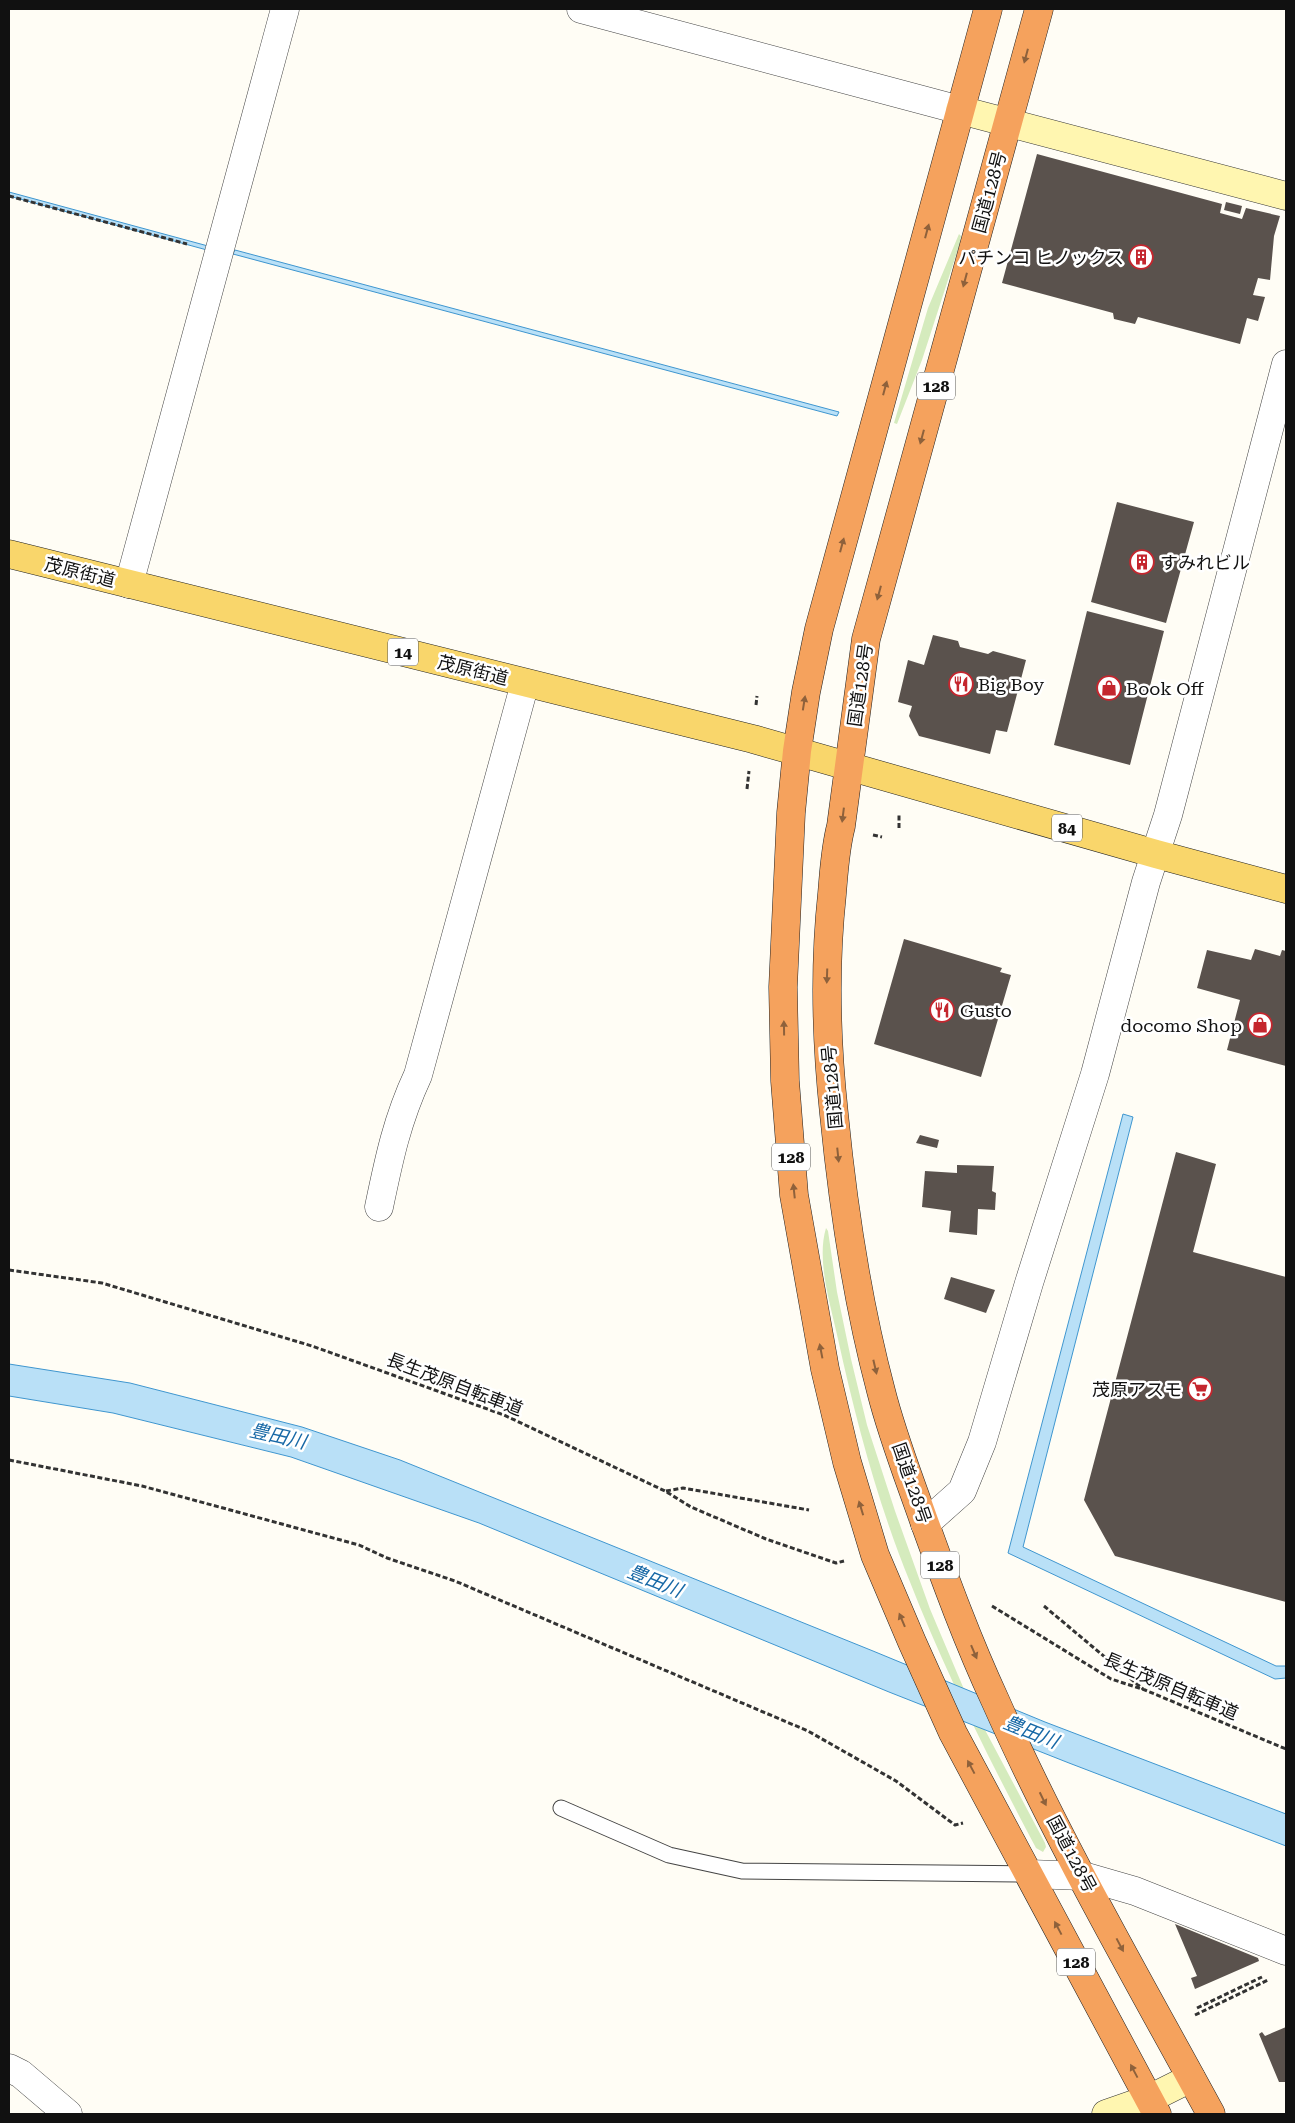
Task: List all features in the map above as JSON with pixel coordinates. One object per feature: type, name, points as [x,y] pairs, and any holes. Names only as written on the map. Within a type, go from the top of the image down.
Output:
[{"type":"highway","name":"128","points":[[988,9],[819,629],[806,692],[797,751],[791,813],[783,986],[785,1081],[794,1195],[825,1369],[847,1462],[878,1562],[953,1733],[1153,2107]]},
{"type":"highway","name":"国道128号","points":[[1039,9],[866,639],[837,844],[830,911],[826,1014],[839,1169],[861,1303],[881,1393],[925,1524],[955,1607],[995,1702],[1063,1840],[1211,2114]]},
{"type":"main road","name":"茂原街道","points":[[9,554],[797,751],[849,766]]},
{"type":"main road","name":"84","points":[[849,766],[1156,854],[1286,889]]},
{"type":"street","points":[[129,584],[285,9]]},
{"type":"street","points":[[581,9],[1286,196]]},
{"type":"street","points":[[925,1524],[962,1491],[982,1442],[1095,1074],[1146,882],[1168,815],[1286,364]]},
{"type":"street","points":[[379,1207],[393,1140],[404,1105],[418,1075],[525,683]]},
{"type":"street","points":[[1030,1874],[1083,1876],[1135,1891],[1286,1951]]},
{"type":"street","points":[[9,2068],[21,2074],[68,2114]]},
{"type":"street","points":[[1106,2114],[1153,2107],[1191,2078]]},
{"type":"lane","points":[[561,1808],[669,1855],[742,1871],[1030,1874]]},
{"type":"path","points":[[9,196],[188,245]]},
{"type":"path","name":"長生茂原自転車道","points":[[9,1270],[102,1283],[312,1346],[504,1415],[665,1491],[691,1507],[766,1539],[836,1563],[878,1562]]},
{"type":"path","points":[[9,1460],[142,1486],[358,1545],[387,1558],[455,1581],[808,1730],[896,1781],[955,1825],[968,1821]]},
{"type":"path","points":[[665,1491],[683,1488],[809,1510]]},
{"type":"path","name":"長生茂原自転車道","points":[[989,1604],[1111,1678],[1145,1690],[1173,1704],[1286,1749]]},
{"type":"path","points":[[1044,1606],[1145,1690]]},
{"type":"path","points":[[1197,2008],[1264,1976]]},
{"type":"path","points":[[1191,2017],[1270,1979]]},
{"type":"green space","points":[[959,234],[961,236],[960,243],[922,360],[897,424],[894,423],[928,308]]},
{"type":"green space","points":[[826,1228],[837,1292],[867,1425],[895,1511],[930,1609],[966,1694],[1045,1843],[1046,1847],[1043,1852],[1036,1848],[985,1750],[954,1684],[898,1553],[860,1431],[828,1298],[823,1255],[823,1241]]},
{"type":"water","points":[[9,192],[208,246],[207,250],[9,196]]},
{"type":"water","points":[[235,250],[839,412],[837,416],[233,254]]},
{"type":"water","points":[[1123,1114],[1133,1117],[1023,1547],[1276,1666],[1286,1666],[1286,1678],[1275,1679],[1008,1553]]},
{"type":"water","name":"豊田川","points":[[9,1364],[130,1383],[302,1427],[400,1460],[1045,1722],[1286,1814],[1286,1846],[889,1692],[479,1523],[291,1457],[113,1413],[9,1396]]},
{"type":"building","name":"パチンコ ヒノックス","points":[[1037,154],[1222,204],[1220,213],[1242,219],[1246,208],[1280,216],[1274,236],[1270,280],[1258,278],[1253,295],[1265,297],[1258,321],[1247,318],[1240,344],[1138,317],[1135,324],[1114,319],[1113,313],[1002,283]]},
{"type":"building","points":[[1226,202],[1242,206],[1240,214],[1224,210]]},
{"type":"building","name":"すみれビル","points":[[1117,502],[1194,522],[1166,623],[1091,602]]},
{"type":"building","name":"Book Off","points":[[1087,611],[1164,631],[1130,765],[1054,745]]},
{"type":"building","name":"Big Boy","points":[[933,635],[958,641],[960,647],[988,654],[993,651],[1026,660],[1007,732],[996,730],[990,754],[919,736],[909,716],[912,706],[898,702],[908,660],[924,665]]},
{"type":"building","name":"Gusto","points":[[904,939],[1002,968],[1000,972],[1011,975],[981,1077],[874,1044]]},
{"type":"building","name":"docomo Shop","points":[[1255,949],[1280,956],[1282,950],[1286,951],[1286,1066],[1227,1050],[1240,1000],[1197,988],[1207,950],[1251,960]]},
{"type":"building","points":[[920,1135],[939,1140],[937,1148],[916,1143]]},
{"type":"building","name":"茂原アスモ","points":[[1176,1152],[1216,1164],[1193,1252],[1286,1277],[1286,1602],[1115,1556],[1084,1500]]},
{"type":"building","points":[[957,1165],[994,1166],[992,1191],[996,1193],[995,1210],[978,1209],[977,1235],[949,1232],[951,1211],[922,1207],[925,1171],[957,1173]]},
{"type":"building","points":[[951,1277],[995,1290],[986,1313],[944,1299]]},
{"type":"building","points":[[1175,1924],[1258,1958],[1259,1961],[1195,1989],[1191,1978],[1197,1976]]},
{"type":"building","points":[[1286,2027],[1286,2082],[1279,2082],[1259,2034],[1262,2032],[1265,2036]]},
{"type":"place","name":"パチンコ ヒノックス","points":[[1141,257]]},
{"type":"place","name":"すみれビル","points":[[1142,562]]},
{"type":"place","name":"Big Boy","points":[[961,684]]},
{"type":"place","name":"Book Off","points":[[1109,688]]},
{"type":"place","name":"Gusto","points":[[942,1010]]},
{"type":"place","name":"docomo Shop","points":[[1260,1025]]},
{"type":"place","name":"茂原アスモ","points":[[1200,1389]]}]
